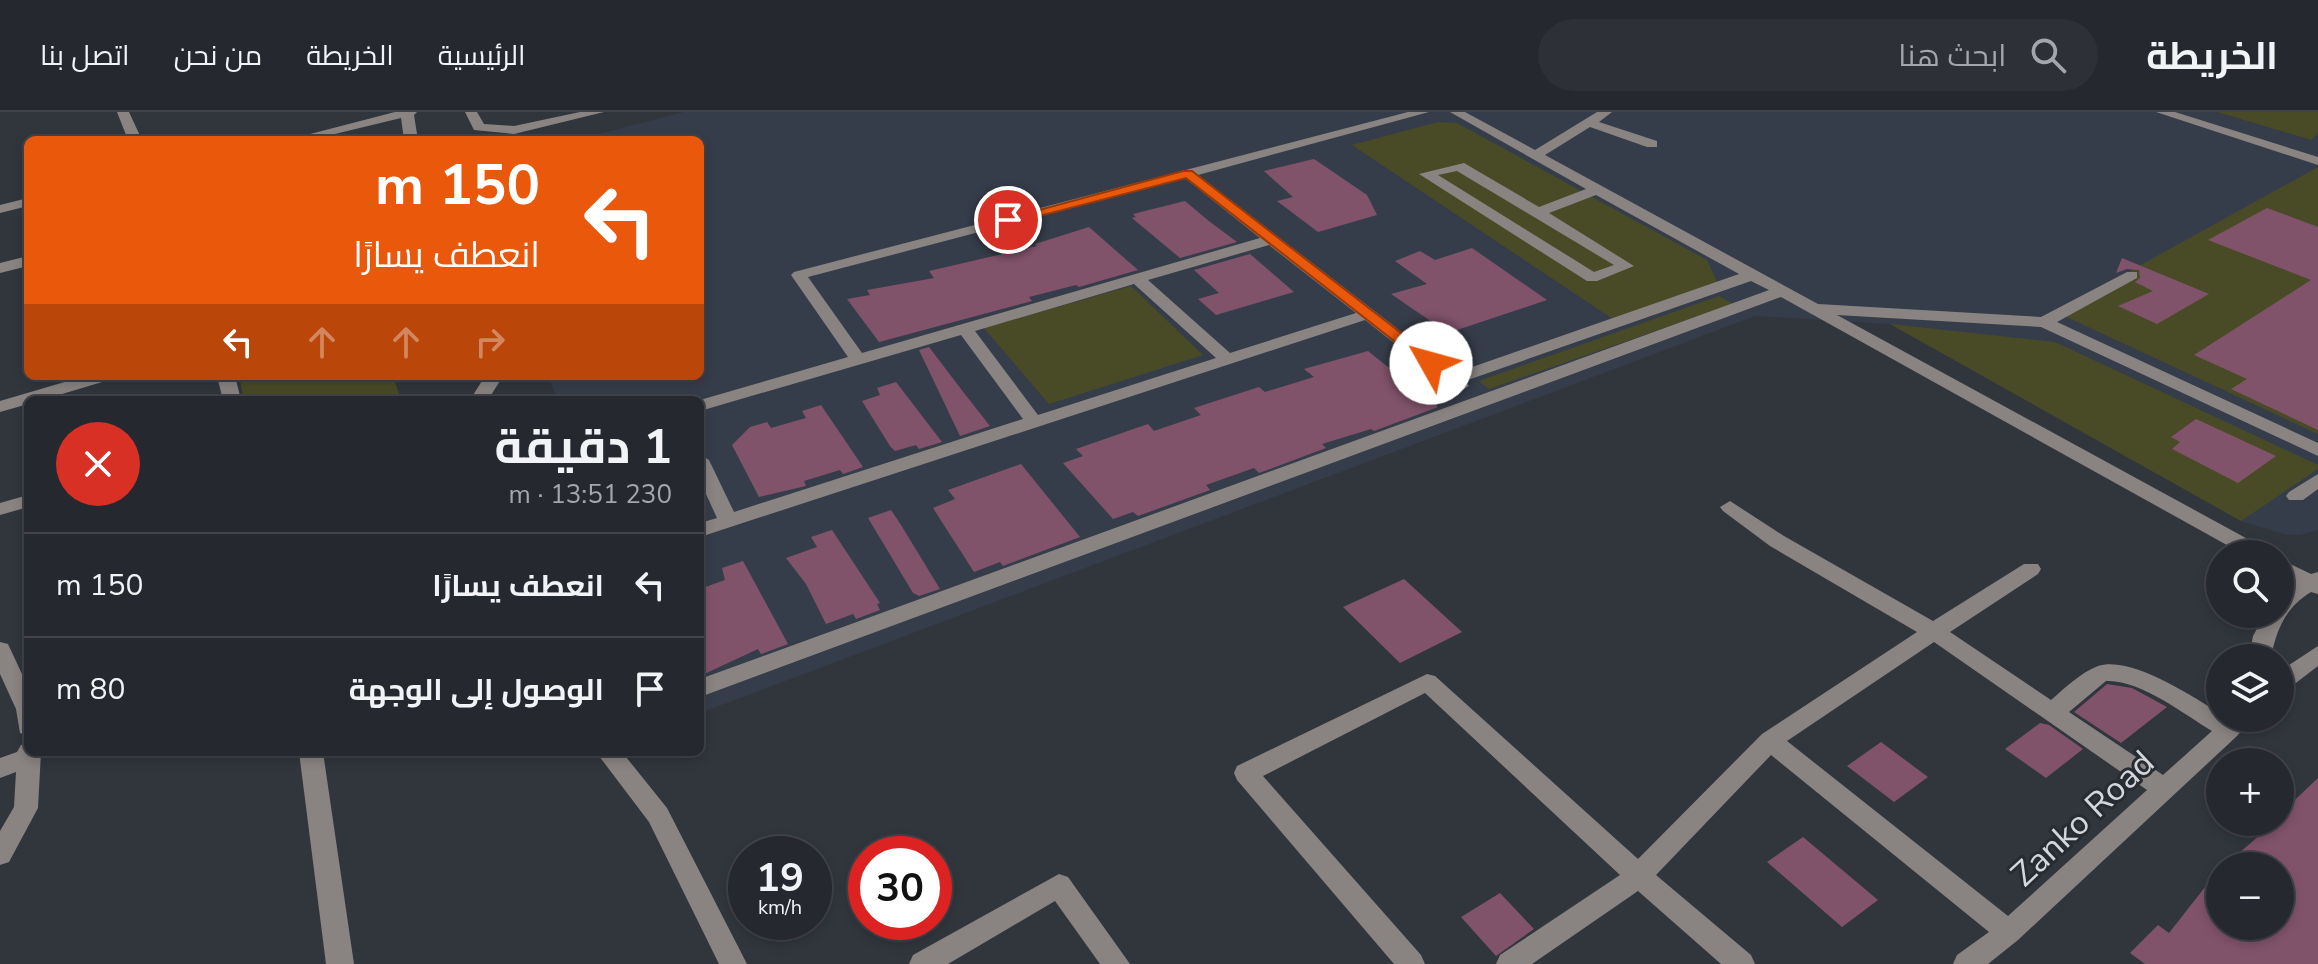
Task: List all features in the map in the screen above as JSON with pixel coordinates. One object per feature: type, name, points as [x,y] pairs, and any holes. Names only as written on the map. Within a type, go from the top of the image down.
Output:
[{"type":"street","points":[[123,112],[133,136]]},
{"type":"street","points":[[471,112],[479,127],[514,130],[598,112]]},
{"type":"street","points":[[858,360],[799,275],[1423,112]]},
{"type":"street","points":[[1456,112],[2234,540]]},
{"type":"street","points":[[1536,155],[1606,112]]},
{"type":"street","points":[[2162,112],[2318,161]]},
{"type":"street","points":[[2200,112],[2318,148]]},
{"type":"street","points":[[311,136],[409,113],[411,136]]},
{"type":"street","points":[[1590,123],[1652,144]]},
{"type":"street","points":[[1459,166],[1538,212],[1626,266],[1592,278],[1426,174],[1459,166]]},
{"type":"street","points":[[1188,174],[1479,401]]},
{"type":"street","points":[[1538,212],[1599,189]]},
{"type":"street","points":[[0,209],[24,203]]},
{"type":"street","points":[[704,405],[1272,239]]},
{"type":"street","points":[[0,268],[24,262]]},
{"type":"street","points":[[1452,380],[1752,275]]},
{"type":"street","points":[[2044,322],[2132,275]]},
{"type":"street","points":[[1138,279],[1227,359]]},
{"type":"street","points":[[704,687],[1782,291]]},
{"type":"street","points":[[1813,308],[2044,322],[2318,450]]},
{"type":"street","points":[[704,529],[1368,314]]},
{"type":"street","points":[[965,329],[1034,422]]},
{"type":"street","points":[[37,396],[90,380]]},
{"type":"street","points":[[0,407],[24,400]]},
{"type":"street","points":[[704,469],[728,521]]},
{"type":"street","points":[[2296,496],[2318,480]]},
{"type":"street","points":[[0,509],[24,502]]},
{"type":"street","points":[[1730,507],[1777,541],[1933,631],[2164,789]]},
{"type":"street","points":[[1510,964],[1639,876],[1770,741],[2031,569]]},
{"type":"street","points":[[2294,573],[2316,583]]},
{"type":"street","points":[[2294,594],[2316,583]]},
{"type":"street","points":[[0,650],[24,702]]},
{"type":"street","points":[[2294,672],[2318,654]]},
{"type":"street","points":[[2053,712],[2103,674],[2120,673],[2206,711]]},
{"type":"street","points":[[1411,964],[1246,773],[1427,682],[1639,876],[1741,964]]},
{"type":"street","name":"Zanko Road","points":[[1967,964],[2009,932],[2226,732]]},
{"type":"street","points":[[1770,741],[2009,932]]},
{"type":"street","points":[[0,768],[25,756]]},
{"type":"street","points":[[0,854],[26,808],[29,756]]},
{"type":"street","points":[[312,756],[340,964]]},
{"type":"street","points":[[612,756],[643,792],[658,815],[733,964]]},
{"type":"street","points":[[923,964],[1059,885],[1116,964]]},
{"type":"shaded area","points":[[684,112],[2217,112],[2310,140],[2318,133],[2318,530],[2300,535],[2284,534],[2241,521],[1890,324],[1755,316],[704,711],[704,396],[556,396],[550,380],[704,380],[704,136],[591,136]]},
{"type":"green space","points":[[2217,112],[2318,112],[2318,133],[2311,140]]},
{"type":"green space","points":[[1438,122],[1457,123],[1707,260],[1717,282],[1613,319],[1352,145]]},
{"type":"green space","points":[[2318,167],[2318,434],[2056,312]]},
{"type":"green space","points":[[1131,286],[1203,355],[1049,404],[984,328]]},
{"type":"green space","points":[[1719,296],[1733,304],[1489,389],[1479,381]]},
{"type":"green space","points":[[1890,324],[2055,342],[2318,465],[2318,469],[2241,521]]},
{"type":"green space","points":[[240,380],[394,380],[400,396],[243,396]]},
{"type":"building","points":[[1314,159],[1367,195],[1377,215],[1318,232],[1277,201],[1293,197],[1264,171]]},
{"type":"building","points":[[1185,201],[1237,242],[1180,258],[1132,218],[1136,217],[1133,214]]},
{"type":"building","points":[[2267,208],[2318,227],[2318,430],[2231,389],[2247,379],[2194,355],[2311,280],[2208,240]]},
{"type":"building","points":[[1089,227],[1138,270],[1029,297],[1032,301],[879,342],[847,299],[870,295],[867,290],[934,278],[929,271],[1037,246],[1035,244]]},
{"type":"building","points":[[1472,248],[1547,300],[1448,333],[1391,294],[1427,284],[1395,261],[1420,251],[1435,260]]},
{"type":"building","points":[[1250,254],[1294,292],[1216,315],[1198,299],[1219,293],[1194,270]]},
{"type":"building","points":[[2122,258],[2209,294],[2157,324],[2118,306],[2153,291],[2135,282],[2140,278],[2139,270],[2127,269],[2116,273]]},
{"type":"building","points":[[929,347],[990,426],[960,436],[919,350]]},
{"type":"building","points":[[1368,351],[1438,407],[1374,431],[1371,429],[1322,444],[1326,448],[1259,473],[1254,468],[1206,485],[1210,490],[1138,516],[1133,512],[1113,519],[1063,463],[1083,456],[1076,449],[1148,424],[1154,431],[1201,415],[1194,408],[1259,387],[1265,392],[1314,377],[1304,369]]},
{"type":"building","points":[[896,382],[942,442],[919,449],[916,445],[895,451],[890,446],[862,401],[880,395],[877,388]]},
{"type":"building","points":[[821,405],[863,467],[843,474],[840,470],[804,481],[806,486],[759,497],[732,445],[750,427],[767,422],[771,428],[806,418],[802,411]]},
{"type":"building","points":[[2196,419],[2276,456],[2238,483],[2172,449],[2180,442],[2171,437]]},
{"type":"building","points":[[1021,464],[1080,537],[1003,566],[1000,562],[974,572],[933,508],[955,499],[948,490]]},
{"type":"building","points":[[891,510],[940,589],[919,596],[913,593],[868,518]]},
{"type":"building","points":[[832,530],[880,603],[877,604],[880,610],[856,619],[853,614],[826,624],[806,584],[786,558],[817,547],[811,537]]},
{"type":"building","points":[[743,561],[788,644],[761,654],[758,649],[704,674],[704,588],[725,580],[722,568]]},
{"type":"building","points":[[1404,579],[1462,632],[1400,663],[1343,607]]},
{"type":"building","points":[[2107,684],[2132,688],[2167,707],[2121,743],[2074,712]]},
{"type":"building","points":[[2040,723],[2049,725],[2083,749],[2046,778],[2005,749]]},
{"type":"building","points":[[1881,742],[1928,777],[1894,802],[1847,766]]},
{"type":"building","points":[[2318,778],[2318,964],[2145,964],[2130,953],[2158,925],[2169,933],[2206,886],[2206,940],[2294,940],[2294,852],[2240,852],[2259,836],[2294,836],[2294,801]]},
{"type":"building","points":[[1803,837],[1878,900],[1842,927],[1767,862]]},
{"type":"building","points":[[1500,893],[1534,929],[1496,956],[1461,917]]},
{"type":"route","points":[[1008,220],[1188,174],[1431,363]]}]
